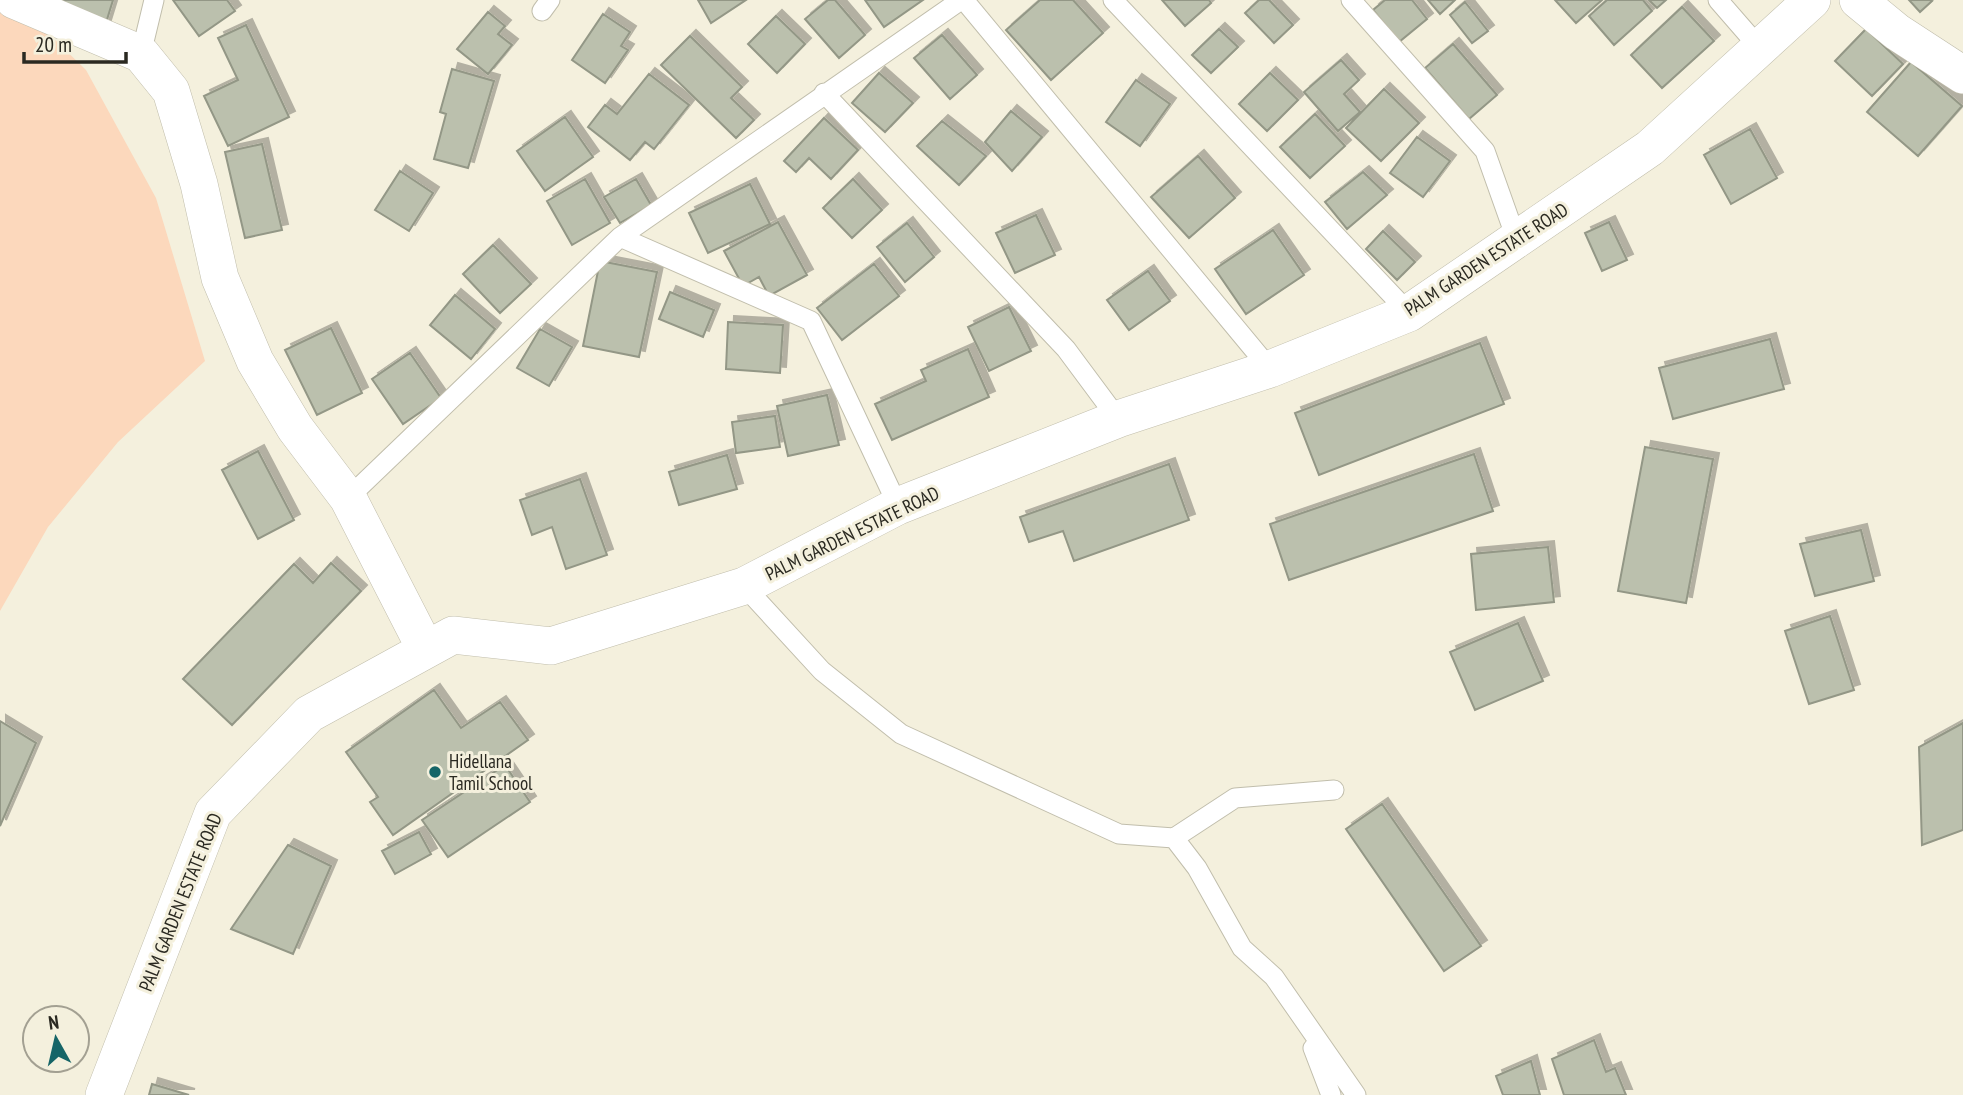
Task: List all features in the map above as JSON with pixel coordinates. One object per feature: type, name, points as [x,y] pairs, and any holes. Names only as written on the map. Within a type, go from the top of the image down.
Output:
[{"type":"street","points":[[14,0],[141,54],[171,90],[199,184],[220,278],[255,361],[296,428],[348,498],[425,648]]},
{"type":"street","name":"PALM GARDEN ESTATE ROAD","points":[[104,1095],[213,813],[309,713],[453,635],[551,646],[744,586],[898,506],[1118,419],[1270,369],[1409,313],[1650,148],[1758,46],[1812,0]]},
{"type":"street","points":[[1858,0],[1897,32],[1963,75]]},
{"type":"lane","points":[[141,54],[154,0]]},
{"type":"lane","points":[[348,498],[620,237],[824,93],[962,0],[1270,369]]},
{"type":"lane","points":[[1113,0],[1409,313]]},
{"type":"lane","points":[[1351,0],[1485,151],[1517,241]]},
{"type":"lane","points":[[1718,0],[1758,46]]},
{"type":"lane","points":[[824,93],[1066,349],[1118,419]]},
{"type":"lane","points":[[620,237],[811,321],[898,506]]},
{"type":"lane","points":[[744,586],[822,671],[901,734],[1119,834],[1174,838],[1236,798],[1334,790]]},
{"type":"lane","points":[[1174,838],[1197,868],[1242,948],[1274,977],[1356,1095]]},
{"type":"lane","points":[[1274,977],[1278,993],[1317,1054],[1331,1095]]},
{"type":"shaded area","points":[[0,0],[14,0],[86,70],[156,198],[205,361],[118,442],[48,527],[0,611]]},
{"type":"building","points":[[60,0],[113,0],[105,26]]},
{"type":"building","points":[[173,0],[227,0],[235,11],[199,36]]},
{"type":"building","points":[[698,0],[746,0],[711,23]]},
{"type":"building","points":[[828,0],[835,0],[865,35],[839,58],[805,19]]},
{"type":"building","points":[[865,0],[923,0],[884,27]]},
{"type":"building","points":[[1040,0],[1073,0],[1103,33],[1051,80],[1006,30]]},
{"type":"building","points":[[1162,0],[1209,0],[1211,3],[1185,26]]},
{"type":"building","points":[[1259,0],[1269,0],[1293,25],[1274,43],[1245,13]]},
{"type":"building","points":[[1385,0],[1412,0],[1427,19],[1399,42],[1373,10]]},
{"type":"building","points":[[1428,0],[1455,0],[1440,14]]},
{"type":"building","points":[[1555,0],[1602,0],[1576,23]]},
{"type":"building","points":[[1607,0],[1643,0],[1652,11],[1614,45],[1589,16]]},
{"type":"building","points":[[1649,0],[1666,0],[1657,8]]},
{"type":"building","points":[[1909,0],[1930,0],[1932,1],[1920,12]]},
{"type":"building","points":[[1465,2],[1488,31],[1472,43],[1450,15]]},
{"type":"building","points":[[1682,7],[1714,41],[1662,88],[1631,55]]},
{"type":"building","points":[[488,12],[505,26],[498,34],[512,45],[488,74],[457,49]]},
{"type":"building","points":[[603,14],[630,32],[621,46],[628,50],[605,83],[572,60]]},
{"type":"building","points":[[776,16],[805,44],[777,73],[748,44]]},
{"type":"building","points":[[246,25],[289,117],[228,146],[204,96],[238,80],[218,38]]},
{"type":"building","points":[[1219,29],[1238,47],[1211,73],[1192,55]]},
{"type":"building","points":[[1866,29],[1903,64],[1872,96],[1835,61]]},
{"type":"building","points":[[942,35],[977,75],[950,99],[914,58]]},
{"type":"building","points":[[690,36],[742,87],[731,98],[754,120],[736,138],[661,65]]},
{"type":"building","points":[[1453,44],[1497,95],[1469,119],[1425,68]]},
{"type":"building","points":[[1341,60],[1359,80],[1344,94],[1360,112],[1338,131],[1304,92]]},
{"type":"building","points":[[1911,62],[1962,106],[1918,156],[1867,112]]},
{"type":"building","points":[[452,69],[494,81],[468,168],[434,159],[446,114],[440,112]]},
{"type":"building","points":[[879,73],[913,103],[885,132],[852,103]]},
{"type":"building","points":[[1270,73],[1298,100],[1267,131],[1239,104]]},
{"type":"building","points":[[649,74],[689,105],[654,149],[645,142],[630,160],[588,127],[605,105],[617,114]]},
{"type":"building","points":[[1136,80],[1170,104],[1140,146],[1106,122]]},
{"type":"building","points":[[1384,89],[1419,123],[1381,161],[1346,128]]},
{"type":"building","points":[[1011,111],[1042,137],[1012,171],[985,142]]},
{"type":"building","points":[[1315,114],[1345,146],[1310,178],[1280,147]]},
{"type":"building","points":[[565,117],[593,157],[545,191],[517,151]]},
{"type":"building","points":[[824,118],[858,150],[831,179],[809,158],[796,172],[784,161]]},
{"type":"building","points":[[942,121],[986,156],[959,185],[917,146]]},
{"type":"building","points":[[1750,129],[1777,178],[1731,204],[1704,155]]},
{"type":"building","points":[[1417,137],[1450,161],[1423,197],[1390,173]]},
{"type":"building","points":[[262,144],[282,230],[245,238],[225,152]]},
{"type":"building","points":[[1198,156],[1235,198],[1189,238],[1151,197]]},
{"type":"building","points":[[400,171],[433,193],[409,231],[375,210]]},
{"type":"building","points":[[1363,172],[1387,195],[1347,229],[1325,202]]},
{"type":"building","points":[[585,179],[610,223],[572,245],[547,201]]},
{"type":"building","points":[[636,179],[651,205],[620,223],[604,197]]},
{"type":"building","points":[[853,179],[882,210],[852,238],[823,208]]},
{"type":"building","points":[[750,184],[770,224],[708,253],[689,213]]},
{"type":"building","points":[[1036,215],[1055,255],[1015,273],[996,233]]},
{"type":"building","points":[[778,222],[807,275],[769,296],[759,277],[743,286],[724,251]]},
{"type":"building","points":[[1609,222],[1627,260],[1602,271],[1585,233]]},
{"type":"building","points":[[907,223],[934,257],[905,282],[877,247]]},
{"type":"building","points":[[1273,230],[1304,275],[1246,314],[1215,269]]},
{"type":"building","points":[[1383,231],[1415,262],[1397,280],[1366,249]]},
{"type":"building","points":[[493,245],[531,284],[500,313],[463,274]]},
{"type":"building","points":[[600,261],[657,272],[639,357],[583,346]]},
{"type":"building","points":[[874,264],[899,296],[842,340],[817,308]]},
{"type":"building","points":[[1148,271],[1170,301],[1129,330],[1107,300]]},
{"type":"building","points":[[670,292],[714,310],[703,337],[659,319]]},
{"type":"building","points":[[455,295],[495,329],[471,359],[430,325]]},
{"type":"building","points":[[1009,307],[1031,351],[989,371],[968,327]]},
{"type":"building","points":[[728,322],[783,325],[780,373],[726,369]]},
{"type":"building","points":[[331,328],[362,393],[317,415],[285,350]]},
{"type":"building","points":[[540,329],[572,347],[549,386],[517,368]]},
{"type":"building","points":[[1770,339],[1784,389],[1673,419],[1659,368]]},
{"type":"building","points":[[1480,343],[1504,404],[1319,475],[1295,413]]},
{"type":"building","points":[[968,349],[989,397],[892,440],[875,404],[926,381],[921,370]]},
{"type":"building","points":[[410,353],[441,398],[403,424],[372,379]]},
{"type":"building","points":[[827,395],[839,445],[788,456],[777,406]]},
{"type":"building","points":[[775,416],[780,447],[736,453],[732,422]]},
{"type":"building","points":[[1645,447],[1713,459],[1686,603],[1618,591]]},
{"type":"building","points":[[258,451],[294,520],[258,539],[222,470]]},
{"type":"building","points":[[1474,454],[1493,511],[1289,580],[1270,524]]},
{"type":"building","points":[[727,455],[737,489],[679,505],[669,472]]},
{"type":"building","points":[[1169,464],[1189,520],[1074,561],[1063,531],[1029,542],[1020,517]]},
{"type":"building","points":[[580,479],[607,555],[566,569],[552,527],[532,535],[520,500]]},
{"type":"building","points":[[1861,530],[1874,581],[1815,596],[1800,544]]},
{"type":"building","points":[[1548,547],[1554,602],[1476,610],[1471,554]]},
{"type":"building","points":[[331,563],[361,591],[232,725],[183,679],[294,564],[313,583]]},
{"type":"building","points":[[1830,616],[1854,690],[1809,704],[1785,631]]},
{"type":"building","points":[[1518,623],[1543,681],[1475,710],[1450,652]]},
{"type":"building","points":[[434,690],[461,728],[500,702],[528,740],[393,835],[370,802],[378,797],[346,752]]},
{"type":"building","points":[[0,721],[36,743],[0,826]]},
{"type":"building","points":[[1963,723],[1963,830],[1922,845],[1919,747]]},
{"type":"building","points":[[505,765],[530,802],[448,857],[422,820]]},
{"type":"building","points":[[1382,804],[1481,946],[1444,971],[1346,829]]},
{"type":"building","points":[[419,832],[431,854],[395,874],[382,851]]},
{"type":"building","points":[[288,845],[331,866],[293,954],[231,929]]},
{"type":"building","points":[[1594,1040],[1606,1072],[1615,1068],[1626,1095],[1564,1095],[1552,1059]]},
{"type":"building","points":[[1531,1061],[1540,1095],[1503,1095],[1496,1076]]},
{"type":"building","points":[[152,1084],[189,1095],[149,1095]]},
{"type":"place","name":"Hidellana Tamil School","points":[[435,772]]}]
